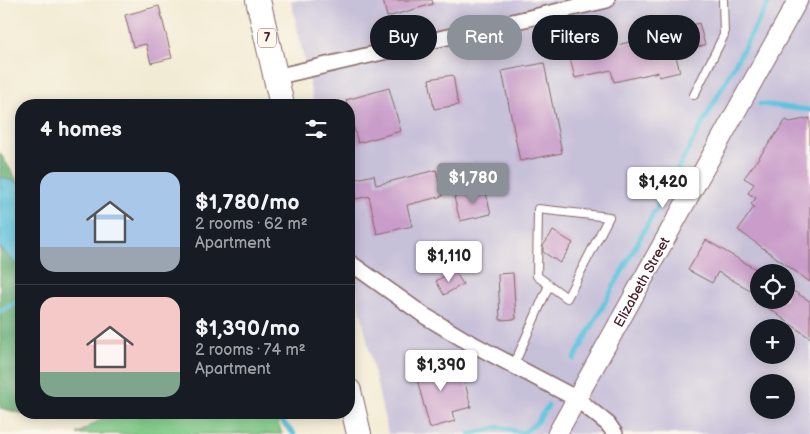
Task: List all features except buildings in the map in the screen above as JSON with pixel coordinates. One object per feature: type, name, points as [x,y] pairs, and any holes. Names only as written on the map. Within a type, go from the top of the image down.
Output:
[{"type":"main road","name":"7","points":[[258,0],[281,99]]},
{"type":"main road","points":[[355,417],[359,434]]},
{"type":"street","points":[[276,77],[607,0]]},
{"type":"street","name":"Elizabeth Street","points":[[557,434],[798,0]]},
{"type":"street","points":[[355,266],[425,316],[514,367],[577,399],[608,424],[615,434]]},
{"type":"lane","points":[[694,95],[724,35],[723,0]]},
{"type":"lane","points":[[538,209],[609,217],[567,298],[549,285],[537,276],[538,209]]},
{"type":"lane","points":[[514,367],[549,285]]},
{"type":"shaded area","points":[[291,0],[810,0],[810,434],[388,434],[355,286],[355,99],[313,99]]},
{"type":"green space","points":[[0,153],[15,177],[15,182],[0,177]]},
{"type":"green space","points":[[0,247],[15,263],[15,412],[0,408]]},
{"type":"green space","points":[[101,419],[276,419],[282,434],[77,434]]},
{"type":"water","points":[[0,177],[15,182],[15,263],[0,247]]},
{"type":"waterway","points":[[574,359],[770,0]]},
{"type":"waterway","points":[[760,104],[810,110]]},
{"type":"waterway","points":[[0,311],[15,303]]},
{"type":"waterway","points":[[470,434],[499,427],[523,433],[536,423],[548,406]]},
{"type":"waterway","points":[[280,419],[294,434]]}]
